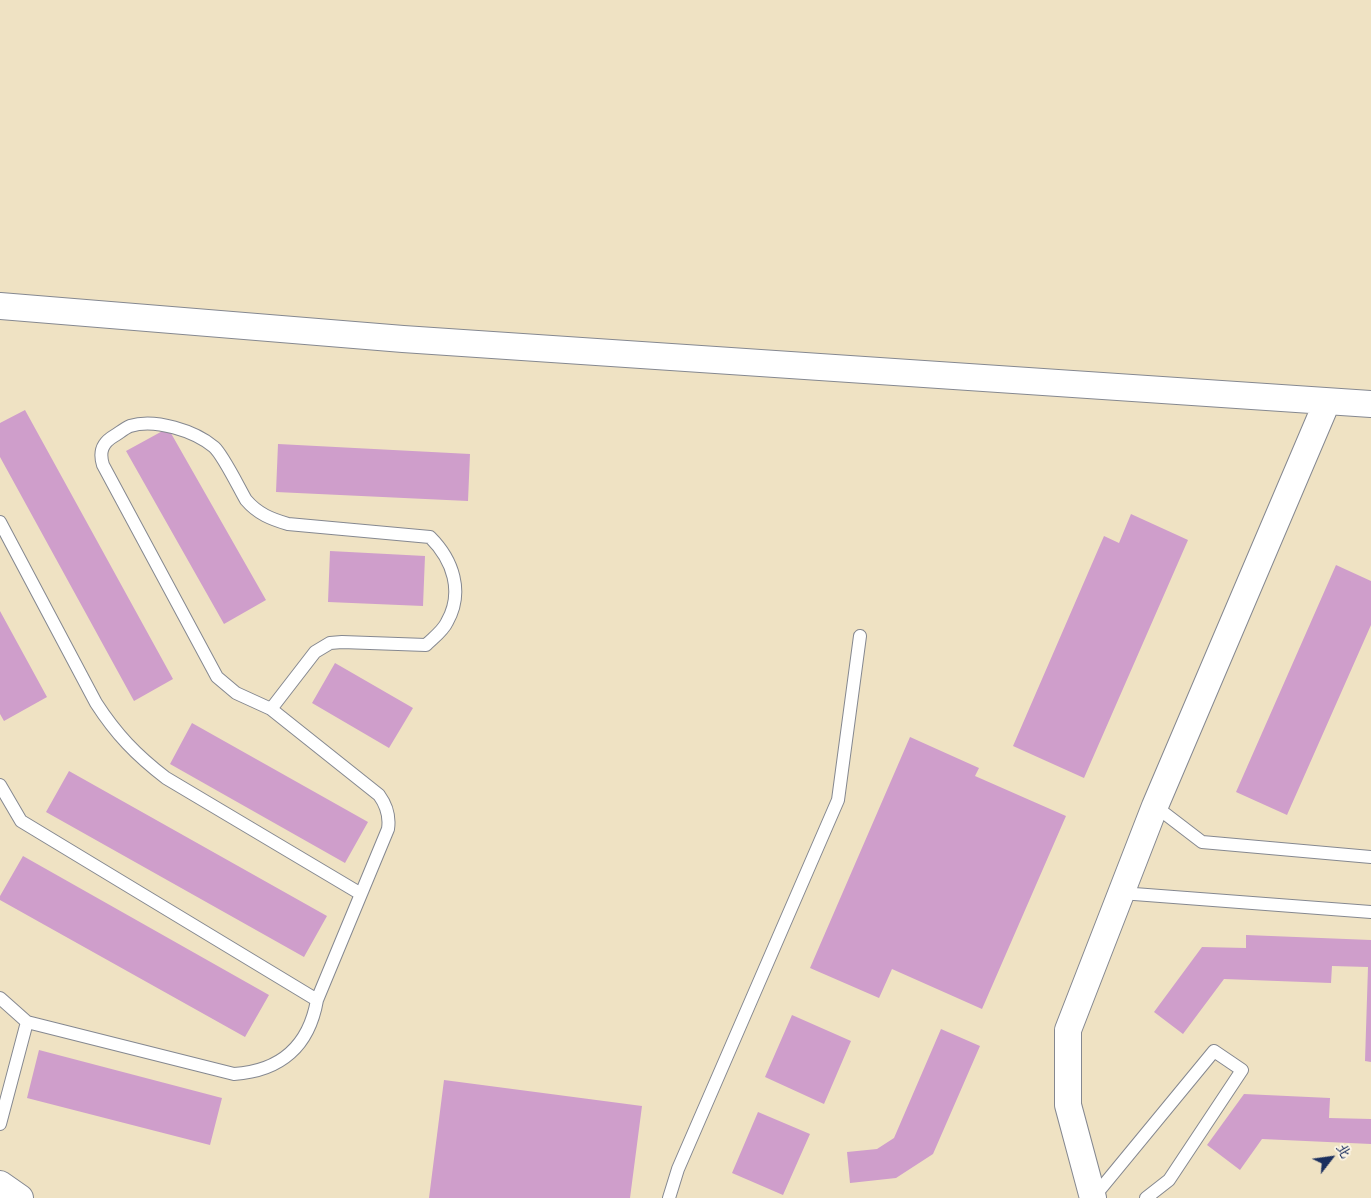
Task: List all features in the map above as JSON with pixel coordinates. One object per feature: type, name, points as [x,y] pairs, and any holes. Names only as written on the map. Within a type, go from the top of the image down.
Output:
[{"type":"street","points":[[0,306],[403,339],[1371,404]]},
{"type":"street","points":[[1093,1198],[1068,1105],[1068,1030],[1156,806],[1327,402]]},
{"type":"street","points":[[0,1184],[20,1198]]},
{"type":"lane","points":[[0,998],[26,1022],[234,1074],[264,1069],[289,1055],[300,1044],[308,1030],[314,1016],[317,1000],[388,829],[389,820],[385,803],[372,789],[271,709],[236,693],[217,677],[103,465],[101,451],[103,444],[131,426],[149,424],[168,426],[201,438],[215,448],[252,507],[273,520],[288,524],[430,537],[442,548],[450,562],[456,594],[453,609],[447,624],[426,645],[330,643],[316,652],[271,709]]},
{"type":"lane","points":[[0,522],[96,702],[124,742],[166,778],[361,894]]},
{"type":"lane","points":[[669,1198],[678,1169],[838,800],[860,636]]},
{"type":"lane","points":[[0,785],[21,821],[317,1000]]},
{"type":"lane","points":[[1156,806],[1202,842],[1371,857]]},
{"type":"lane","points":[[1121,893],[1371,912]]},
{"type":"lane","points":[[0,1124],[26,1022]]},
{"type":"lane","points":[[1093,1198],[1214,1051],[1242,1070],[1169,1180],[1146,1198]]},
{"type":"building","points":[[25,410],[173,679],[134,701],[0,457],[0,423]]},
{"type":"building","points":[[168,428],[266,600],[224,624],[126,451]]},
{"type":"building","points":[[278,444],[470,454],[468,501],[276,492]]},
{"type":"building","points":[[1131,514],[1188,540],[1084,778],[1013,746],[1104,536],[1119,543]]},
{"type":"building","points":[[330,551],[425,556],[423,606],[328,602]]},
{"type":"building","points":[[1336,565],[1371,581],[1371,625],[1287,815],[1236,792]]},
{"type":"building","points":[[0,611],[47,697],[4,721],[0,714]]},
{"type":"building","points":[[335,663],[413,708],[389,748],[312,703]]},
{"type":"building","points":[[192,723],[368,822],[345,863],[170,764]]},
{"type":"building","points":[[910,737],[979,768],[975,776],[1066,816],[982,1009],[892,969],[879,998],[810,968]]},
{"type":"building","points":[[69,771],[327,916],[304,957],[46,812]]},
{"type":"building","points":[[23,856],[269,995],[245,1037],[0,900],[0,896]]},
{"type":"building","points":[[1246,935],[1371,940],[1371,1062],[1365,1061],[1368,967],[1332,966],[1331,983],[1224,979],[1183,1034],[1154,1012],[1202,947],[1246,948]]},
{"type":"building","points":[[792,1015],[851,1041],[824,1104],[765,1077]]},
{"type":"building","points":[[941,1029],[980,1046],[933,1154],[896,1178],[850,1183],[847,1152],[877,1149],[894,1138]]},
{"type":"building","points":[[39,1050],[222,1098],[210,1145],[27,1098]]},
{"type":"building","points":[[444,1080],[642,1106],[630,1198],[429,1198]]},
{"type":"building","points":[[1244,1094],[1330,1098],[1329,1118],[1371,1119],[1371,1144],[1262,1139],[1240,1170],[1207,1145]]},
{"type":"building","points":[[758,1112],[810,1134],[783,1195],[732,1173]]}]
